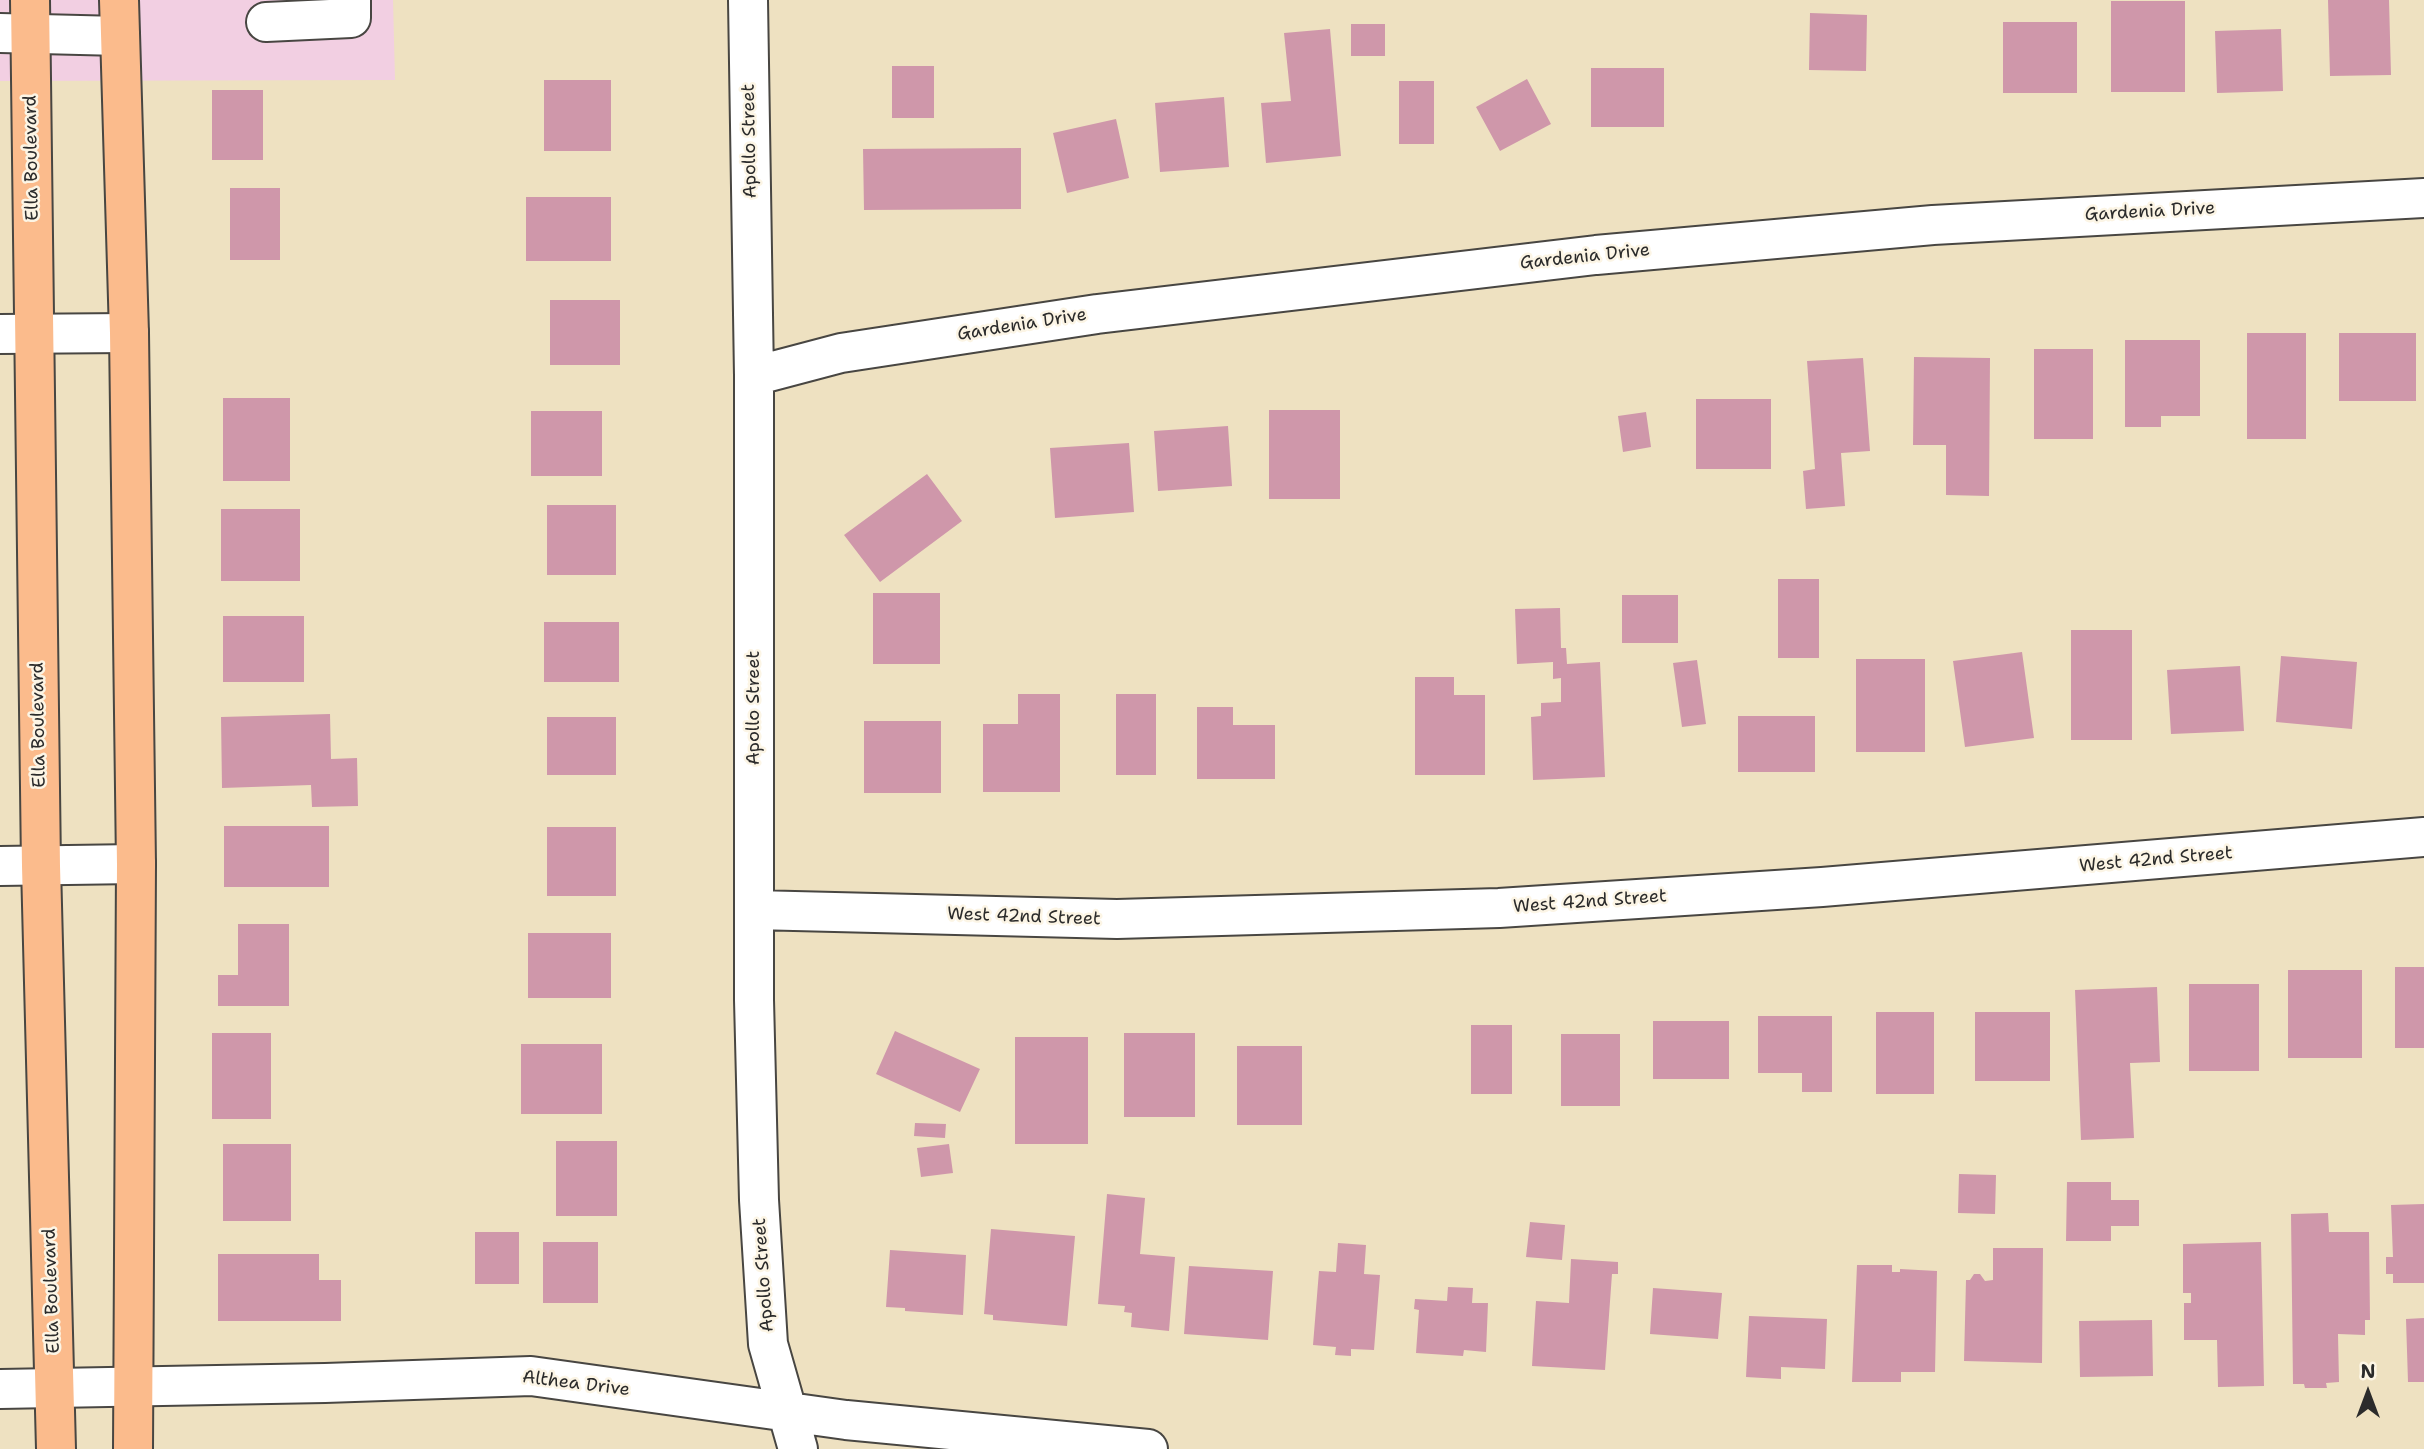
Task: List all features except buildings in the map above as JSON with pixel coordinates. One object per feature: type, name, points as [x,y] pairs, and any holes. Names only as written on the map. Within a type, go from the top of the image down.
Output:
[{"type":"main road","points":[[119,18],[129,333],[136,864],[133,1449]]},
{"type":"main road","name":"Ella Boulevard","points":[[20,22],[17,334],[41,866],[56,1449]]},
{"type":"street","points":[[266,22],[352,18],[351,0]]},
{"type":"street","name":"Apollo Street","points":[[748,0],[754,376],[754,910],[759,1200],[768,1344],[798,1449]]},
{"type":"street","points":[[20,22],[119,18]]},
{"type":"street","name":"Gardenia Drive","points":[[754,376],[841,353],[1097,314],[1596,255],[1933,225],[2424,198]]},
{"type":"street","points":[[17,334],[129,333]]},
{"type":"street","name":"West 42nd Street","points":[[754,910],[1117,919],[1499,908],[1822,887],[2424,837]]},
{"type":"street","points":[[0,866],[136,864]]},
{"type":"street","name":"Althea Drive","points":[[0,1388],[531,1376],[846,1420],[1148,1449]]},
{"type":"shaded area","points":[[0,0],[393,0],[395,80],[0,81]]}]
